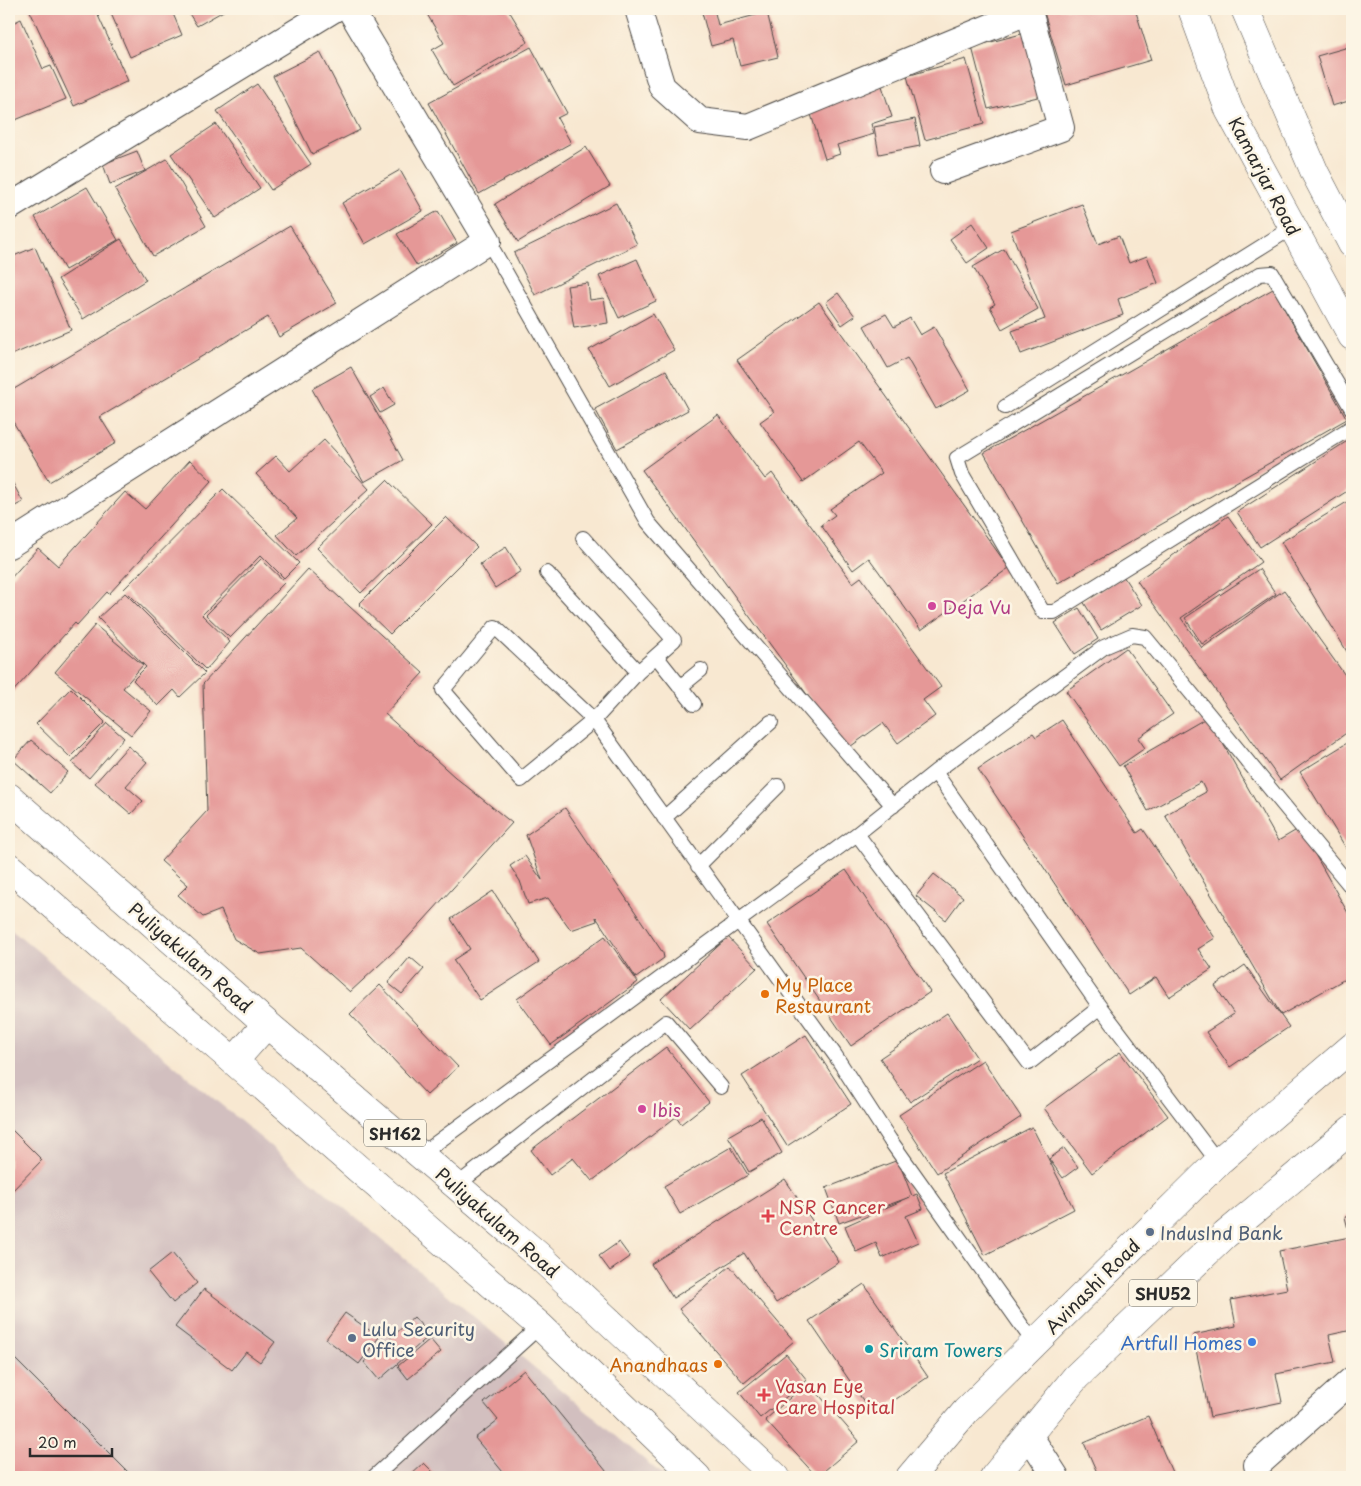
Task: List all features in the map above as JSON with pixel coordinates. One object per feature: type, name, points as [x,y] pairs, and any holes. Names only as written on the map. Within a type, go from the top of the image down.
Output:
[{"type":"main road","name":"Kamarjar Road","points":[[1192,9],[1230,110],[1352,336]]},
{"type":"main road","points":[[1246,9],[1314,173],[1349,230]]},
{"type":"main road","name":"Puliyakulam Road","points":[[9,796],[267,1024],[539,1256],[776,1477]]},
{"type":"main road","name":"SH162","points":[[9,867],[540,1326],[697,1477]]},
{"type":"main road","points":[[234,1061],[267,1024]]},
{"type":"main road","name":"Avinashi Road","points":[[910,1477],[966,1411],[1218,1162],[1352,1047]]},
{"type":"main road","name":"SHU52","points":[[994,1477],[1076,1376],[1224,1235],[1352,1129]]},
{"type":"street","points":[[9,207],[334,9]]},
{"type":"street","points":[[9,545],[488,241],[350,9]]},
{"type":"street","points":[[638,9],[662,87],[700,121],[748,127],[1029,11],[1061,128],[943,171]]},
{"type":"street","points":[[1257,1465],[1352,1380]]},
{"type":"street","points":[[1028,1435],[1056,1477]]},
{"type":"lane","points":[[1005,407],[1293,227]]},
{"type":"lane","points":[[488,241],[648,522],[893,806]]},
{"type":"lane","points":[[1352,410],[1272,273],[1260,274],[958,458],[962,474],[1043,612],[1054,612],[1352,427]]},
{"type":"lane","points":[[583,538],[674,640],[638,672],[594,720],[521,780],[443,690],[495,627],[594,720],[836,1054],[890,1140],[1034,1343]]},
{"type":"lane","points":[[547,573],[638,672]]},
{"type":"lane","points":[[420,1155],[857,834],[935,772],[1104,647],[1132,635],[1144,638],[1352,888]]},
{"type":"lane","points":[[656,656],[694,704]]},
{"type":"lane","points":[[680,687],[701,670]]},
{"type":"lane","points":[[664,818],[770,722]]},
{"type":"lane","points":[[935,772],[1100,1007],[1218,1162]]},
{"type":"lane","points":[[698,866],[778,786]]},
{"type":"lane","points":[[857,834],[1029,1063],[1100,1007]]},
{"type":"lane","points":[[457,1185],[666,1022],[721,1087]]},
{"type":"lane","points":[[374,1477],[540,1326]]},
{"type":"shaded area","points":[[9,927],[665,1477],[9,1477]]},
{"type":"building","points":[[29,9],[95,9],[128,81],[74,106]]},
{"type":"building","points":[[109,9],[171,9],[182,35],[130,57]]},
{"type":"building","points":[[186,9],[227,9],[197,26]]},
{"type":"building","points":[[424,9],[508,9],[528,42],[453,86],[432,50],[444,43]]},
{"type":"building","points":[[701,9],[714,9],[718,25],[767,12],[778,57],[740,66],[733,40],[711,46]]},
{"type":"building","points":[[769,9],[797,9],[771,16]]},
{"type":"building","points":[[1043,9],[1135,9],[1151,60],[1066,85]]},
{"type":"building","points":[[21,19],[43,69],[51,66],[66,99],[13,121],[9,110],[9,25]]},
{"type":"building","points":[[1029,32],[1046,95],[988,109],[972,47]]},
{"type":"building","points":[[1352,46],[1352,100],[1332,106],[1317,56]]},
{"type":"building","points":[[531,47],[567,113],[557,118],[571,143],[479,194],[429,103]]},
{"type":"building","points":[[320,52],[360,130],[312,154],[273,76]]},
{"type":"building","points":[[966,59],[984,124],[925,140],[907,76]]},
{"type":"building","points":[[257,84],[311,164],[271,190],[217,111]]},
{"type":"building","points":[[882,86],[892,117],[871,124],[874,134],[837,145],[840,154],[825,159],[809,108]]},
{"type":"building","points":[[915,119],[920,146],[879,154],[874,127]]},
{"type":"building","points":[[216,124],[260,188],[215,218],[171,154]]},
{"type":"building","points":[[586,147],[610,186],[518,242],[495,204]]},
{"type":"building","points":[[137,151],[145,171],[110,184],[103,164]]},
{"type":"building","points":[[167,159],[206,226],[153,256],[115,189]]},
{"type":"building","points":[[400,170],[423,211],[365,244],[342,203]]},
{"type":"building","points":[[87,187],[118,240],[65,270],[35,217]]},
{"type":"building","points":[[616,203],[637,244],[535,295],[514,253]]},
{"type":"building","points":[[1082,204],[1098,244],[1119,236],[1129,263],[1147,256],[1158,283],[1118,299],[1123,315],[1021,354],[1012,331],[1045,319],[1011,231]]},
{"type":"building","points":[[438,211],[457,243],[417,266],[397,234]]},
{"type":"building","points":[[972,223],[989,248],[967,263],[950,239]]},
{"type":"building","points":[[290,226],[337,303],[279,337],[268,317],[100,417],[116,443],[49,482],[9,415],[9,392]]},
{"type":"building","points":[[121,239],[146,280],[83,319],[58,279]]},
{"type":"building","points":[[35,247],[71,330],[9,356],[9,258]]},
{"type":"building","points":[[1004,249],[1038,309],[1002,329],[990,307],[995,304],[973,267]]},
{"type":"building","points":[[637,259],[656,301],[619,318],[599,276]]},
{"type":"building","points":[[588,283],[590,300],[604,298],[608,323],[574,328],[567,286]]},
{"type":"building","points":[[1273,289],[1347,419],[1058,583],[984,453]]},
{"type":"building","points":[[838,293],[855,316],[842,325],[826,302]]},
{"type":"building","points":[[819,302],[1009,568],[921,630],[869,558],[853,570],[821,525],[835,515],[830,509],[882,473],[859,442],[803,482],[760,422],[774,412],[737,360]]},
{"type":"building","points":[[653,314],[674,350],[610,386],[589,350]]},
{"type":"building","points":[[886,314],[894,327],[910,318],[920,335],[934,327],[970,390],[936,409],[907,358],[888,368],[864,326]]},
{"type":"building","points":[[351,367],[403,460],[364,482],[312,389]]},
{"type":"building","points":[[666,370],[688,410],[617,449],[595,409]]},
{"type":"building","points":[[384,388],[394,405],[380,413],[370,397]]},
{"type":"building","points":[[718,415],[765,479],[772,473],[853,583],[861,577],[941,687],[923,700],[935,716],[898,743],[883,723],[847,749],[642,470]]},
{"type":"building","points":[[1352,438],[1352,488],[1260,547],[1237,512]]},
{"type":"building","points":[[324,440],[369,489],[296,556],[277,535],[297,518],[256,474],[276,456],[290,471]]},
{"type":"building","points":[[190,460],[212,481],[109,594],[107,592],[77,625],[75,623],[9,696],[9,580],[38,548],[58,566],[125,492],[145,509]]},
{"type":"building","points":[[9,476],[23,502],[9,509]]},
{"type":"building","points":[[387,480],[432,524],[361,593],[317,548]]},
{"type":"building","points":[[223,489],[299,563],[284,578],[261,555],[202,615],[230,642],[206,670],[124,589]]},
{"type":"building","points":[[1352,499],[1352,660],[1281,542]]},
{"type":"building","points":[[1228,516],[1261,562],[1181,618],[1202,648],[1284,590],[1352,685],[1352,729],[1280,780],[1137,581]]},
{"type":"building","points":[[446,517],[477,547],[390,634],[359,604]]},
{"type":"building","points":[[506,547],[521,571],[495,588],[480,564]]},
{"type":"building","points":[[261,559],[285,582],[230,638],[206,615]]},
{"type":"building","points":[[308,569],[423,673],[385,714],[455,777],[512,823],[403,943],[350,992],[301,948],[260,954],[234,939],[221,910],[203,917],[178,895],[188,885],[161,861],[207,811],[203,684]]},
{"type":"building","points":[[1259,569],[1276,594],[1202,644],[1185,618]]},
{"type":"building","points":[[1123,576],[1142,605],[1101,630],[1083,601]]},
{"type":"building","points":[[125,593],[205,673],[180,697],[174,690],[158,706],[133,680],[146,667],[98,618]]},
{"type":"building","points":[[1079,608],[1098,639],[1075,654],[1055,623]]},
{"type":"building","points":[[95,625],[143,665],[123,688],[151,711],[131,735],[55,672]]},
{"type":"building","points":[[1126,648],[1173,714],[1138,738],[1145,748],[1119,766],[1066,691]]},
{"type":"building","points":[[71,688],[105,722],[70,757],[36,724]]},
{"type":"building","points":[[1208,717],[1278,841],[1300,828],[1352,920],[1352,975],[1281,1015],[1165,815],[1206,792],[1201,782],[1148,811],[1123,766]]},
{"type":"building","points":[[1062,720],[1137,833],[1143,829],[1215,938],[1198,949],[1212,969],[1169,997],[1156,977],[1129,995],[978,769],[1033,733],[1036,737]]},
{"type":"building","points":[[107,723],[124,738],[89,778],[72,763]]},
{"type":"building","points":[[31,740],[68,772],[50,793],[13,760]]},
{"type":"building","points":[[1352,740],[1352,858],[1300,772]]},
{"type":"building","points":[[128,746],[147,762],[126,786],[143,801],[131,814],[95,783]]},
{"type":"building","points":[[565,808],[663,953],[664,958],[636,978],[596,917],[597,921],[571,930],[548,898],[528,904],[520,881],[510,866],[525,856],[542,880],[526,835]]},
{"type":"building","points":[[846,870],[930,992],[851,1046],[767,924]]},
{"type":"building","points":[[934,874],[963,897],[946,920],[916,896]]},
{"type":"building","points":[[493,891],[539,962],[480,1000],[453,960],[470,949],[451,919]]},
{"type":"building","points":[[605,936],[638,982],[551,1045],[517,999]]},
{"type":"building","points":[[728,937],[757,968],[690,1030],[661,999]]},
{"type":"building","points":[[410,957],[424,969],[402,994],[388,983]]},
{"type":"building","points":[[1245,965],[1289,1027],[1230,1067],[1206,1032],[1234,1014],[1215,986]]},
{"type":"building","points":[[380,985],[458,1067],[427,1095],[350,1014]]},
{"type":"building","points":[[947,1013],[977,1058],[910,1102],[880,1058]]},
{"type":"building","points":[[806,1035],[851,1104],[787,1146],[742,1076]]},
{"type":"building","name":"Ibis","points":[[666,1047],[709,1102],[681,1124],[676,1117],[592,1181],[573,1158],[550,1175],[531,1150]]},
{"type":"building","points":[[1120,1052],[1168,1116],[1092,1173],[1044,1108]]},
{"type":"building","points":[[983,1060],[1021,1117],[937,1173],[899,1115]]},
{"type":"building","points":[[761,1117],[782,1153],[749,1172],[728,1136]]},
{"type":"building","points":[[9,1127],[42,1160],[9,1194]]},
{"type":"building","points":[[1032,1127],[1074,1209],[985,1255],[943,1173]]},
{"type":"building","points":[[731,1147],[748,1175],[680,1214],[664,1186]]},
{"type":"building","points":[[1064,1148],[1078,1167],[1063,1178],[1049,1159]]},
{"type":"building","points":[[898,1160],[912,1196],[917,1194],[923,1209],[906,1216],[918,1242],[882,1258],[876,1243],[856,1252],[845,1226],[910,1197],[839,1223],[826,1188]]},
{"type":"building","name":"NSR Cancer Centre","points":[[785,1179],[839,1262],[776,1303],[744,1253],[673,1298],[651,1264]]},
{"type":"building","points":[[1352,1215],[1352,1330],[1329,1335],[1335,1362],[1276,1374],[1282,1402],[1210,1417],[1193,1335],[1236,1326],[1231,1300],[1287,1289],[1279,1251],[1350,1237],[1345,1217]]},
{"type":"building","points":[[619,1242],[630,1257],[610,1271],[599,1256]]},
{"type":"building","points":[[172,1253],[197,1283],[173,1303],[148,1272]]},
{"type":"building","points":[[730,1266],[794,1341],[744,1383],[679,1309]]},
{"type":"building","name":"Sriram Towers","points":[[864,1284],[928,1377],[873,1415],[809,1321]]},
{"type":"building","points":[[204,1289],[275,1342],[260,1362],[246,1352],[232,1370],[175,1327]]},
{"type":"building","name":"Lulu Security Office","points":[[345,1313],[379,1337],[359,1364],[326,1339]]},
{"type":"building","points":[[414,1317],[430,1335],[379,1380],[364,1362]]},
{"type":"building","points":[[430,1339],[441,1352],[408,1379],[398,1366]]},
{"type":"building","points":[[9,1353],[133,1477],[9,1477]]},
{"type":"building","points":[[786,1354],[807,1380],[760,1418],[739,1392]]},
{"type":"building","points":[[524,1370],[611,1477],[507,1477],[475,1438],[498,1420],[484,1403]]},
{"type":"building","points":[[808,1382],[859,1441],[817,1477],[765,1420]]},
{"type":"building","points":[[1148,1416],[1174,1477],[1099,1477],[1084,1443]]},
{"type":"building","points":[[424,1463],[438,1477],[409,1477]]},
{"type":"place","name":"Deja Vu","points":[[932,606]]},
{"type":"place","name":"My Place Restaurant","points":[[765,994]]},
{"type":"place","name":"Ibis","points":[[642,1109]]},
{"type":"place","name":"NSR Cancer Centre","points":[[768,1216]]},
{"type":"place","name":"IndusInd Bank","points":[[1150,1232]]},
{"type":"place","name":"Lulu Security Office","points":[[352,1338]]},
{"type":"place","name":"Artfull Homes","points":[[1252,1342]]},
{"type":"place","name":"Sriram Towers","points":[[869,1349]]},
{"type":"place","name":"Anandhaas","points":[[718,1364]]},
{"type":"place","name":"Vasan Eye Care Hospital","points":[[764,1395]]}]
